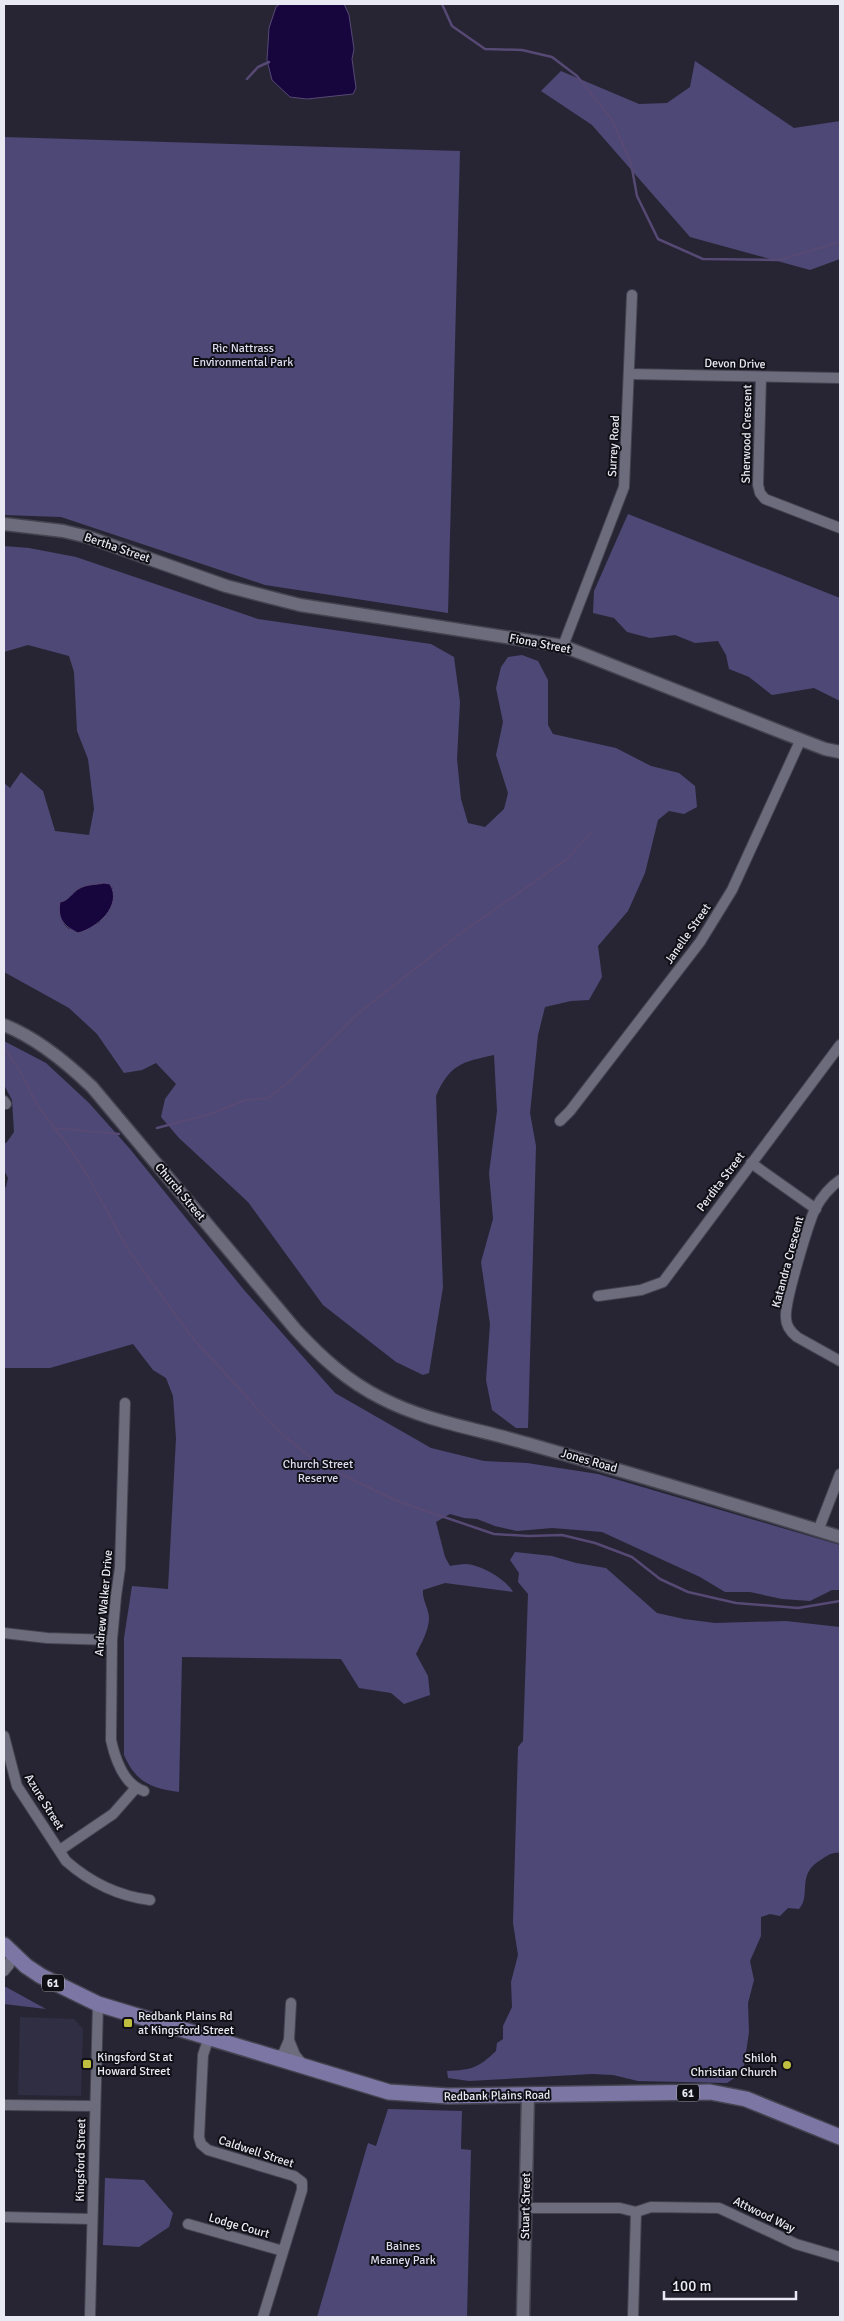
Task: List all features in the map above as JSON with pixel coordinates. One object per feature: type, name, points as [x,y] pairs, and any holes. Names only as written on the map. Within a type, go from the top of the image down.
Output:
[{"type":"main road","name":"61","points":[[6,1958],[24,1977],[49,1992],[80,2004],[98,2004]]},
{"type":"main road","name":"Redbank Plains Road","points":[[98,2004],[389,2092],[448,2096],[710,2092],[746,2099],[840,2137]]},
{"type":"street","name":"Surrey Road","points":[[563,646],[624,487],[632,295]]},
{"type":"street","name":"Devon Drive","points":[[629,374],[840,378]]},
{"type":"street","name":"Sherwood Crescent","points":[[761,377],[758,485],[760,493],[765,499],[840,528]]},
{"type":"street","name":"Bertha Street","points":[[4,524],[45,528],[88,537],[226,586]]},
{"type":"street","name":"Fiona Street","points":[[226,586],[300,605],[563,646],[801,740],[840,752]]},
{"type":"street","name":"Janelle Street","points":[[560,1121],[570,1112],[700,942],[732,890],[801,740]]},
{"type":"street","name":"Church Street","points":[[4,1025],[47,1049],[73,1068],[92,1087],[296,1330],[343,1375]]},
{"type":"street","name":"Perdita Street","points":[[598,1296],[641,1290],[663,1282],[840,1045]]},
{"type":"street","points":[[750,1164],[816,1208]]},
{"type":"street","name":"Katandra Crescent","points":[[840,1180],[824,1194],[808,1228],[786,1318],[792,1333],[797,1338],[840,1361]]},
{"type":"street","name":"Jones Road","points":[[343,1375],[382,1399],[416,1413],[505,1437],[840,1538]]},
{"type":"street","name":"Andrew Walker Drive","points":[[60,1850],[113,1814],[139,1790],[114,1754],[111,1740],[112,1640],[120,1568],[125,1403]]},
{"type":"street","points":[[818,1531],[840,1474]]},
{"type":"street","points":[[4,1633],[47,1638],[112,1640]]},
{"type":"street","name":"Azure Street","points":[[4,1736],[16,1786],[66,1861],[98,1884],[129,1898],[150,1900]]},
{"type":"street","points":[[272,2057],[284,2054],[289,2040],[291,2003]]},
{"type":"street","name":"Kingsford Street","points":[[90,2317],[98,2004]]},
{"type":"street","name":"Caldwell Street","points":[[209,2037],[204,2055],[199,2137],[201,2144],[208,2150],[294,2176],[302,2182],[302,2190],[263,2317]]},
{"type":"street","points":[[289,2040],[295,2055],[305,2068]]},
{"type":"street","name":"Stuart Street","points":[[523,2317],[528,2095]]},
{"type":"street","points":[[4,2105],[95,2106]]},
{"type":"street","name":"Attwood Way","points":[[526,2208],[620,2208],[636,2212],[651,2207],[720,2208],[796,2244],[840,2257]]},
{"type":"street","points":[[633,2317],[636,2212]]},
{"type":"street","points":[[4,2217],[92,2219]]},
{"type":"street","name":"Lodge Court","points":[[188,2224],[283,2251]]},
{"type":"shaded area","points":[[280,4],[344,4],[349,15],[354,49],[352,59],[356,88],[353,94],[307,99],[290,97],[272,80],[267,60],[269,28],[276,7]]},
{"type":"shaded area","points":[[104,883],[110,884],[113,892],[111,908],[106,915],[93,926],[78,933],[65,925],[60,913],[60,902],[66,900],[83,887]]},
{"type":"shaded area","points":[[20,2017],[74,2019],[83,2029],[81,2096],[18,2095]]},
{"type":"green space","points":[[695,61],[794,128],[840,121],[840,259],[810,270],[690,237],[592,125],[541,91],[561,71],[639,104],[667,103],[690,87]]},
{"type":"green space","name":"Ric Nattrass Environmental Park","points":[[4,137],[460,151],[448,613],[265,585],[61,517],[4,515]]},
{"type":"green space","points":[[628,514],[840,598],[840,701],[814,688],[772,695],[749,677],[729,669],[726,655],[718,641],[695,643],[675,635],[650,638],[627,632],[614,618],[593,613],[594,591]]},
{"type":"green space","points":[[4,546],[29,548],[76,557],[258,619],[431,644],[454,657],[460,702],[457,759],[461,799],[468,823],[485,827],[504,809],[508,793],[496,755],[503,722],[496,688],[501,667],[508,657],[522,655],[538,661],[548,680],[548,725],[553,734],[616,748],[651,766],[679,773],[695,786],[697,807],[684,814],[669,811],[658,820],[645,873],[628,911],[598,946],[602,977],[589,1000],[571,1001],[545,1007],[538,1035],[530,1113],[536,1146],[528,1428],[516,1428],[492,1410],[486,1380],[490,1324],[481,1262],[493,1219],[489,1173],[497,1111],[494,1055],[458,1066],[446,1077],[436,1096],[443,1287],[429,1373],[423,1375],[396,1362],[323,1305],[248,1202],[179,1138],[161,1117],[165,1099],[176,1084],[156,1063],[142,1070],[124,1073],[97,1034],[69,1008],[4,972],[4,783],[10,788],[21,772],[43,791],[55,831],[89,835],[94,809],[88,759],[77,731],[74,672],[69,656],[28,645],[4,652]],"holes":[[[104,883],[113,888],[113,903],[99,923],[69,929],[63,923],[60,914],[60,902],[66,900],[77,890],[86,886]]]},
{"type":"green space","name":"Church Street Reserve","points":[[4,1041],[46,1063],[89,1103],[130,1149],[244,1290],[335,1393],[431,1448],[484,1461],[527,1463],[598,1474],[840,1545],[840,1590],[832,1590],[810,1601],[782,1599],[750,1592],[725,1592],[700,1577],[602,1532],[552,1528],[517,1531],[495,1526],[477,1519],[450,1514],[436,1522],[445,1557],[450,1566],[466,1564],[479,1567],[505,1582],[513,1592],[445,1583],[423,1590],[429,1623],[416,1654],[428,1676],[430,1695],[404,1704],[391,1693],[359,1688],[341,1659],[182,1657],[179,1792],[152,1786],[145,1782],[134,1772],[124,1755],[124,1638],[132,1586],[168,1589],[176,1438],[173,1396],[166,1378],[153,1370],[133,1344],[50,1368],[4,1368],[4,1188],[8,1178],[4,1170],[4,1144],[14,1132],[12,1100],[4,1085]]},
{"type":"green space","points":[[515,1552],[552,1556],[576,1563],[606,1568],[657,1613],[715,1623],[786,1621],[840,1627],[840,1853],[826,1856],[809,1871],[806,1878],[803,1903],[799,1909],[788,1908],[780,1916],[770,1914],[761,1917],[761,1936],[750,1961],[754,1980],[748,2003],[749,2032],[743,2072],[727,2083],[638,2081],[613,2075],[592,2074],[469,2081],[448,2078],[447,2071],[463,2070],[479,2065],[496,2051],[497,2043],[503,2039],[503,2026],[512,2007],[511,1982],[518,1955],[513,1923],[518,1747],[523,1741],[528,1594],[518,1582],[519,1573],[510,1560]]},
{"type":"green space","points":[[4,1987],[6,1987],[46,2009],[4,2004]]},
{"type":"green space","name":"Baines Meaney Park","points":[[388,2109],[462,2111],[461,2149],[471,2150],[467,2317],[317,2317],[368,2143],[376,2146]]},
{"type":"green space","points":[[105,2178],[144,2180],[173,2213],[169,2227],[139,2247],[103,2245]]},
{"type":"waterway","points":[[442,4],[452,26],[485,49],[522,50],[552,57],[577,76],[611,118],[631,163],[637,196],[658,239],[703,259],[779,260],[840,242]]},
{"type":"waterway","points":[[247,79],[258,67],[269,62]]},
{"type":"waterway","points":[[157,1128],[210,1114],[245,1100],[268,1098],[291,1080],[361,1011],[461,933],[567,859],[591,833]]},
{"type":"waterway","points":[[4,1047],[21,1073],[39,1108],[66,1143],[87,1175],[129,1251],[191,1336],[275,1428],[316,1462],[397,1501],[494,1534],[562,1535],[595,1543],[632,1557],[660,1579],[688,1592],[736,1603],[798,1608],[840,1601]]},
{"type":"waterway","points":[[53,1128],[119,1134]]},
{"type":"place","name":"Redbank Plains Rd at Kingsford Street","points":[[128,2023]]},
{"type":"place","name":"Kingsford St at Howard Street","points":[[87,2064]]},
{"type":"place","name":"Shiloh Christian Church","points":[[787,2065]]}]
